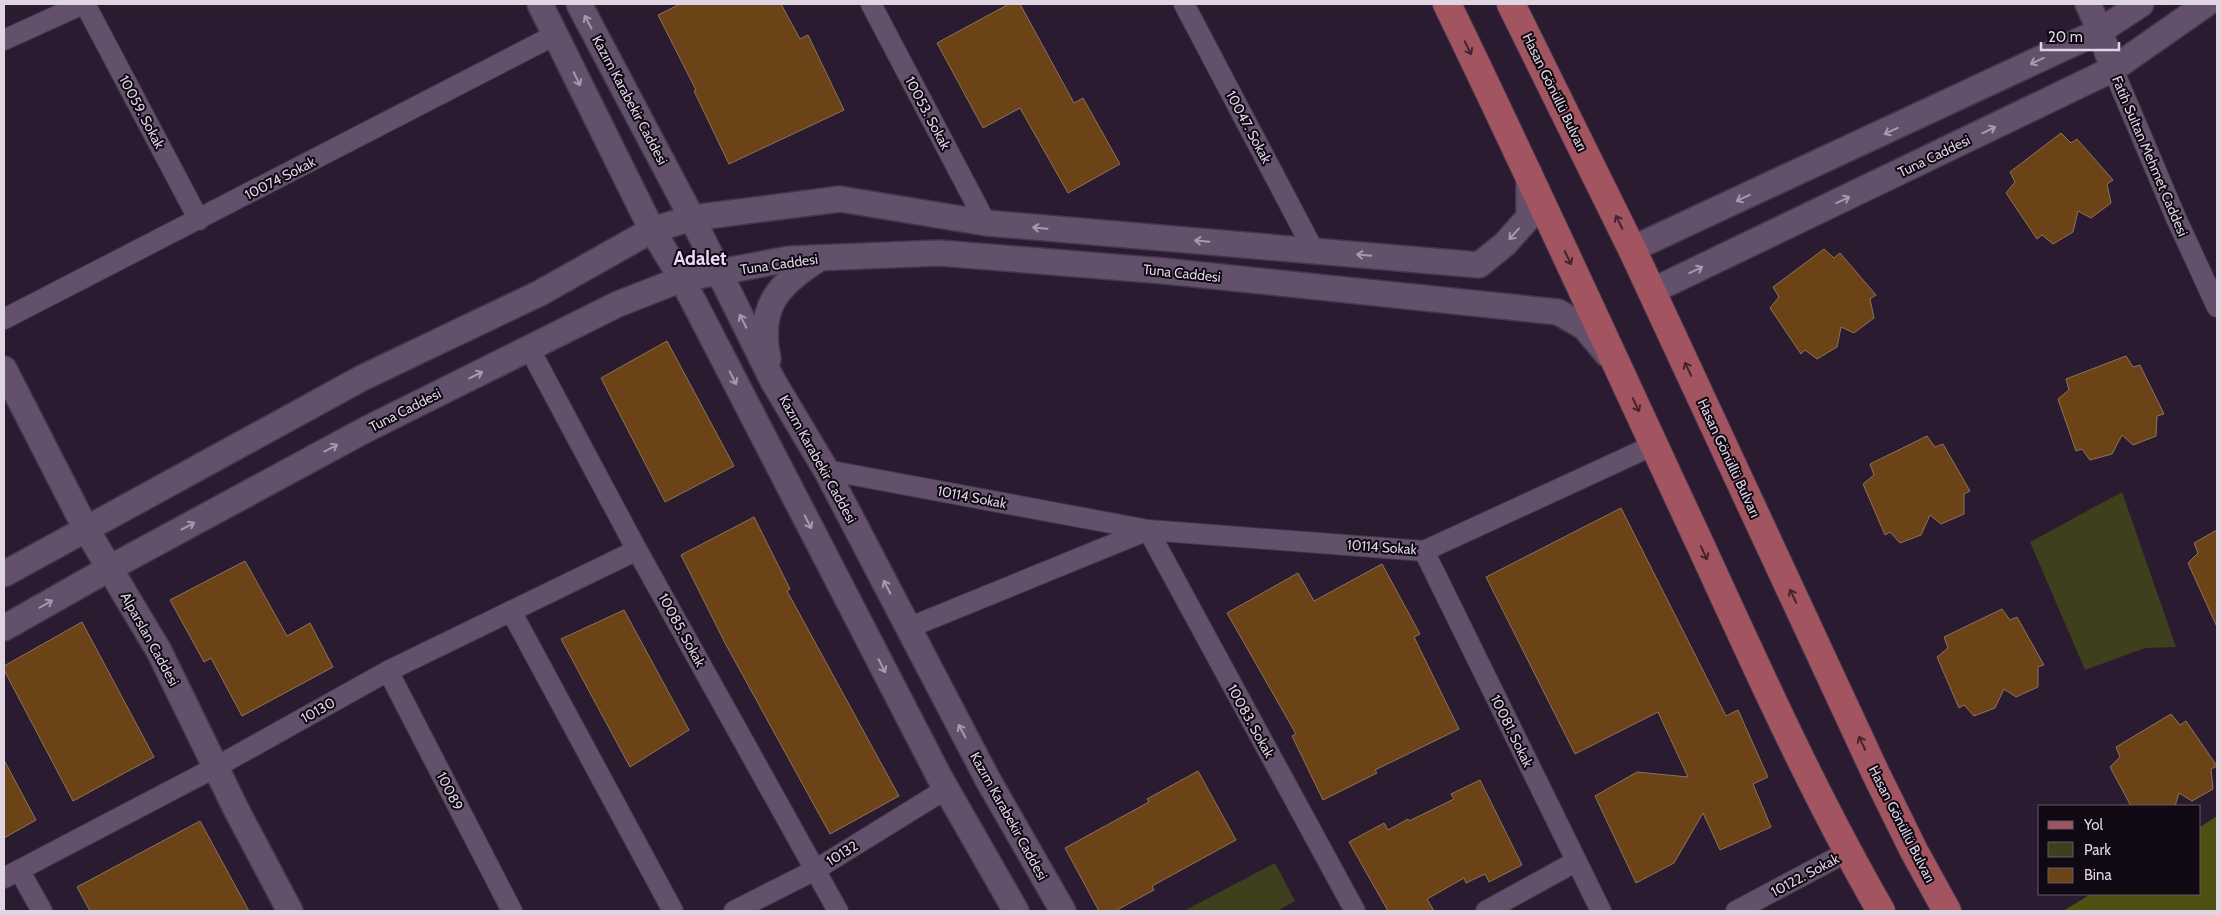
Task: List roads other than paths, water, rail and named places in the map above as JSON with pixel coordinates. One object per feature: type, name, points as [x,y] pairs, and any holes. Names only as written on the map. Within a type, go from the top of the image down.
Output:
[{"type":"main road","points":[[1447,4],[1529,173],[1779,714],[1847,852],[1880,911]]},
{"type":"main road","name":"Hasan Gönüllü Bulvarı","points":[[1511,4],[1652,291],[1876,774],[1914,851],[1947,911]]},
{"type":"street","points":[[4,40],[84,4]]},
{"type":"street","name":"10059. Sokak","points":[[84,4],[199,220]]},
{"type":"street","points":[[540,4],[652,230],[682,279],[946,789],[1016,911]]},
{"type":"street","name":"Kazım Karabekir Caddesi","points":[[579,4],[692,218],[773,381],[826,470],[988,780],[1063,911]]},
{"type":"street","name":"10053. Sokak","points":[[871,4],[986,223]]},
{"type":"street","name":"10047. Sokak","points":[[1184,4],[1314,251]]},
{"type":"street","name":"Fatih Sultan Mehmet Caddesi","points":[[2088,4],[2100,31],[2113,69],[2176,218],[2217,307]]},
{"type":"street","points":[[1632,249],[2100,31],[2141,4]]},
{"type":"street","name":"Tuna Caddesi","points":[[1652,291],[2113,69],[2206,4]]},
{"type":"street","name":"10074 Sokak","points":[[4,319],[555,35]]},
{"type":"street","points":[[4,574],[362,378],[540,292],[652,230],[692,218],[840,199],[986,223],[1479,265],[1504,244],[1529,217],[1529,173]]},
{"type":"street","name":"Tuna Caddesi","points":[[4,628],[110,568],[365,430],[618,304],[682,279],[789,259],[939,253],[1164,271],[1558,312],[1584,328],[1616,364]]},
{"type":"street","points":[[773,381],[764,338],[764,323],[770,306],[778,292],[793,274],[820,258]]},
{"type":"street","name":"10085. Sokak","points":[[529,348],[638,550],[838,911]]},
{"type":"street","name":"Alparslan Caddesi","points":[[4,369],[86,529],[159,651],[290,911]]},
{"type":"street","name":"10114 Sokak","points":[[826,470],[1148,530],[1424,551],[1654,445]]},
{"type":"street","name":"10114 Sokak","points":[[908,628],[1148,530]]},
{"type":"street","name":"10083. Sokak","points":[[1148,530],[1355,911]]},
{"type":"street","name":"10130","points":[[11,874],[216,767],[388,671],[638,550]]},
{"type":"street","name":"10081. Sokak","points":[[1424,551],[1575,862],[1601,911]]},
{"type":"street","points":[[511,611],[674,911]]},
{"type":"street","name":"10089","points":[[388,671],[512,911]]},
{"type":"street","name":"10132","points":[[734,911],[815,870],[946,789]]},
{"type":"street","name":"10122. Sokak","points":[[1736,911],[1847,852]]},
{"type":"street","points":[[1486,911],[1575,862]]},
{"type":"street","points":[[11,874],[42,911]]},
{"type":"district","name":"Adalet","points":[[700,258]]}]
